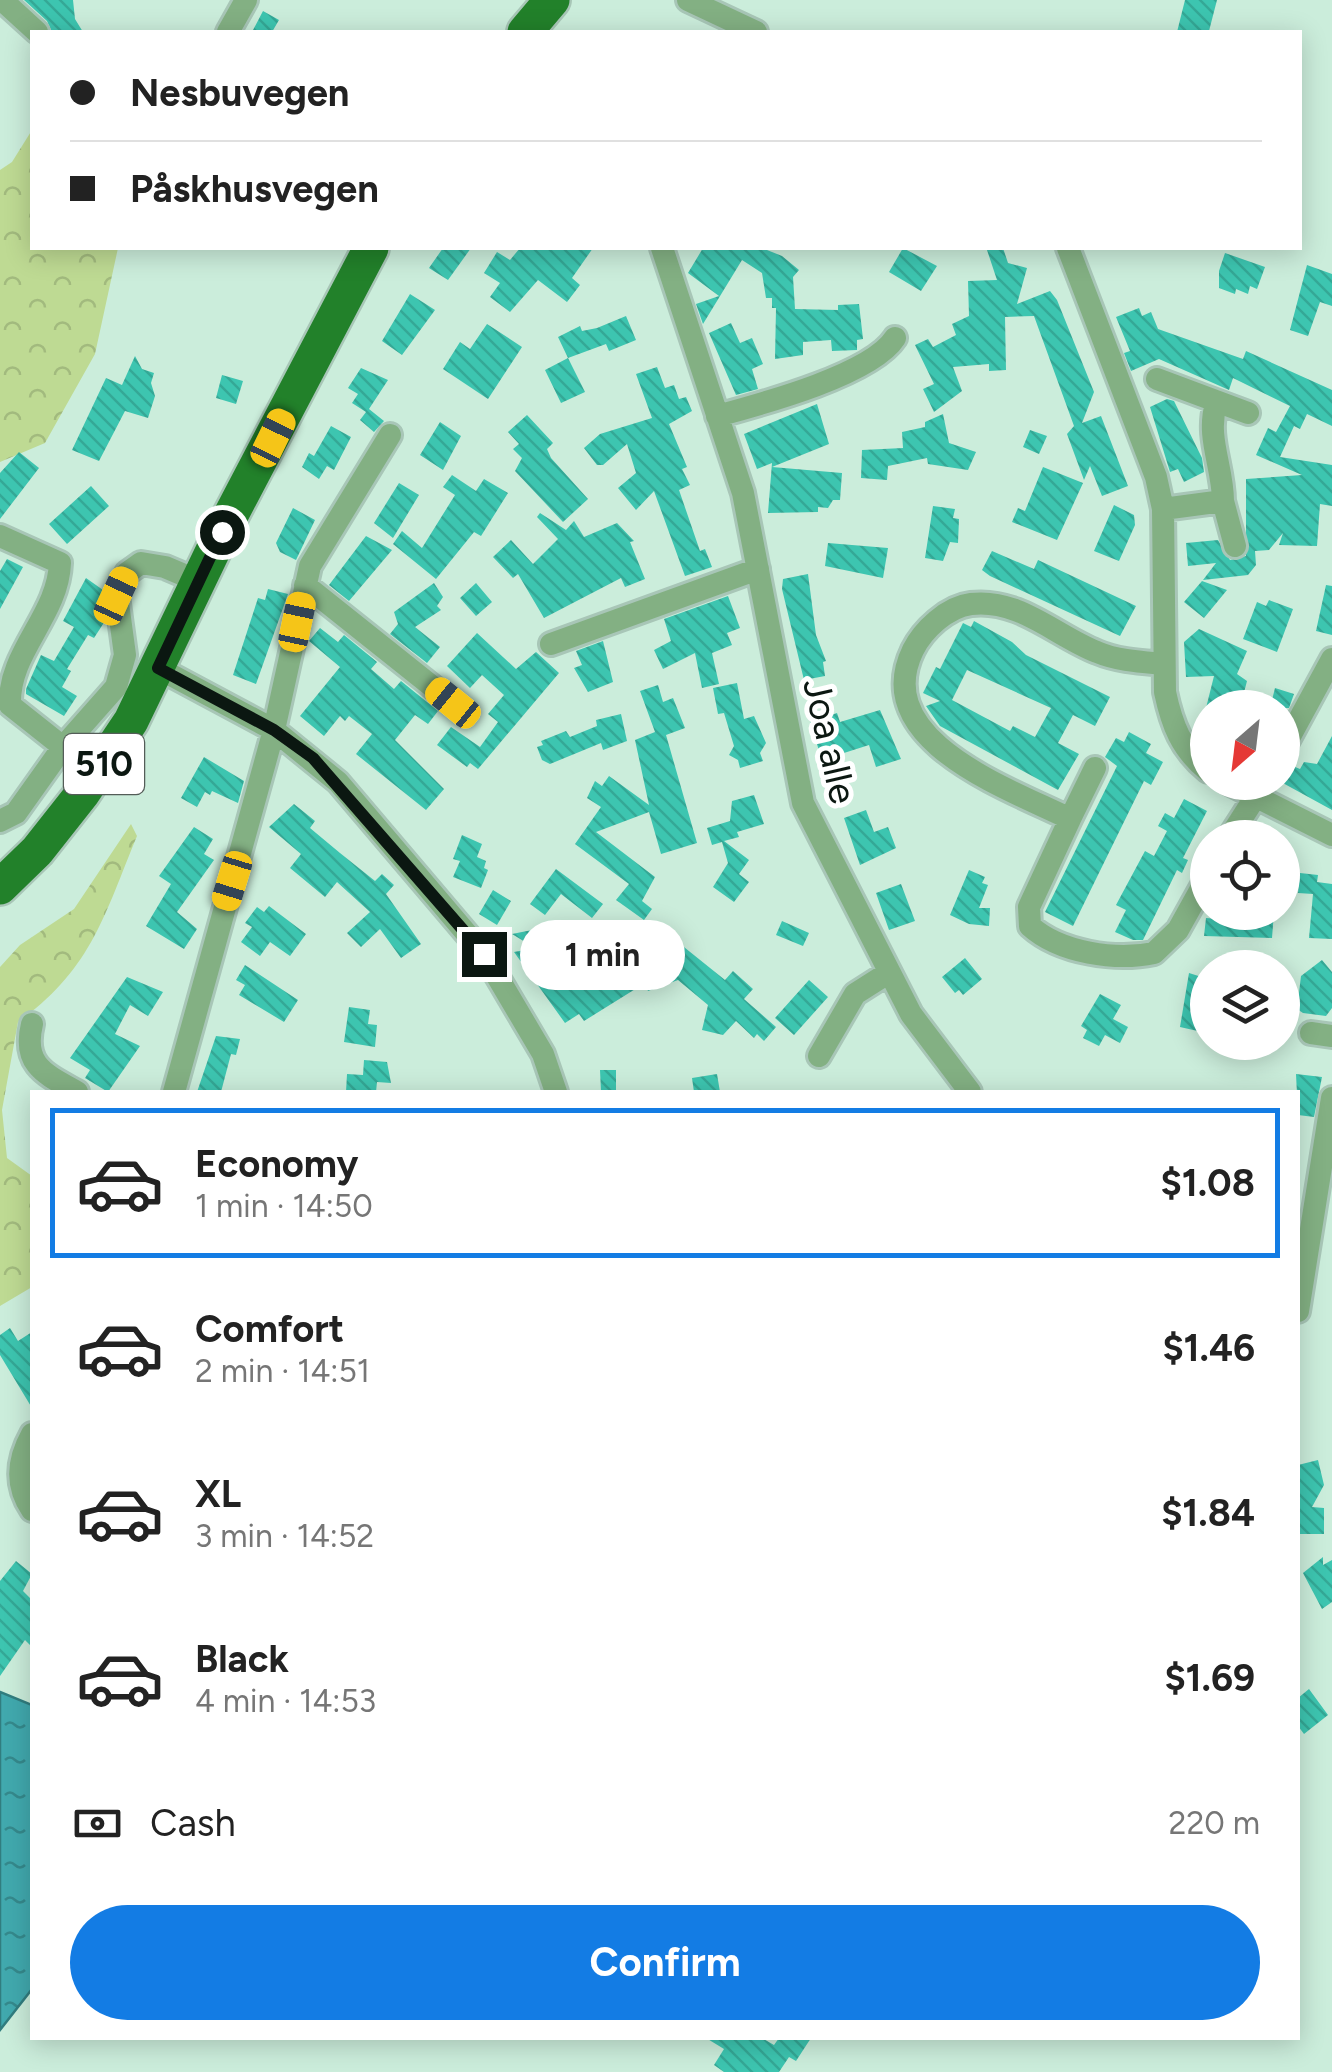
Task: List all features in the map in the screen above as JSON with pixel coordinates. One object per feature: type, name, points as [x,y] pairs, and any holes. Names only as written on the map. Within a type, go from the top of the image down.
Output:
[{"type":"main road","points":[[510,30],[532,0]]},
{"type":"main road","points":[[526,30],[552,0]]},
{"type":"main road","name":"510","points":[[0,887],[37,851],[106,761],[164,672],[313,354],[370,250]]},
{"type":"main road","name":"510","points":[[164,672],[198,582],[246,492]]},
{"type":"street","points":[[2,0],[35,30]]},
{"type":"street","points":[[229,30],[246,0]]},
{"type":"street","points":[[688,0],[752,30]]},
{"type":"street","name":"Joa alle","points":[[663,250],[743,493],[802,803],[911,1014],[965,1085]]},
{"type":"street","points":[[1069,250],[1147,446],[1163,509],[1164,664],[1171,722],[1190,754]]},
{"type":"street","points":[[717,416],[816,386],[870,360],[895,338]]},
{"type":"street","points":[[1158,379],[1248,413]]},
{"type":"street","points":[[1216,404],[1211,426],[1223,475],[1223,502],[1235,546]]},
{"type":"street","points":[[175,1090],[274,730],[310,566],[390,435]]},
{"type":"street","points":[[1163,509],[1223,502]]},
{"type":"street","points":[[0,536],[60,564],[60,591],[9,681],[10,705],[63,747]]},
{"type":"street","points":[[0,821],[16,813],[63,747],[116,688],[125,655],[116,596],[127,574],[142,563],[165,567],[198,582]]},
{"type":"street","points":[[551,644],[758,569]]},
{"type":"street","points":[[305,585],[453,703]]},
{"type":"street","points":[[1070,819],[931,744],[912,719],[907,692],[906,671],[915,646],[949,612],[968,604],[986,604],[1042,621],[1095,652],[1164,664]]},
{"type":"street","points":[[1300,717],[1332,659]]},
{"type":"street","points":[[164,672],[274,730],[338,782],[484,954],[543,1054],[555,1090]]},
{"type":"street","points":[[1095,768],[1027,916],[1039,934],[1058,943],[1116,955],[1154,953],[1178,930],[1190,908]]},
{"type":"street","points":[[1276,800],[1332,835]]},
{"type":"street","points":[[819,1056],[855,994],[888,973]]},
{"type":"street","points":[[32,1024],[27,1044],[31,1062],[39,1071],[74,1090]]},
{"type":"street","points":[[1300,1299],[1332,1098]]},
{"type":"street","points":[[30,1439],[20,1462],[30,1507]]},
{"type":"green space","points":[[30,133],[30,250],[118,250],[95,354],[45,443],[0,462],[0,170],[12,162]]},
{"type":"green space","points":[[131,824],[137,836],[92,940],[63,982],[18,1022],[2,1110],[7,1158],[30,1175],[30,1288],[0,1306],[0,967],[20,945],[74,909]]},
{"type":"water","points":[[0,1692],[30,1704],[30,1992],[0,2030]]},
{"type":"building","points":[[24,0],[73,0],[75,19],[82,30],[51,30]]},
{"type":"building","points":[[1185,0],[1217,0],[1209,30],[1178,30]]},
{"type":"building","points":[[263,11],[279,20],[273,30],[253,30]]},
{"type":"building","points":[[442,250],[470,250],[448,280],[429,268]]},
{"type":"building","points":[[518,250],[592,250],[572,278],[580,285],[567,302],[538,280],[510,312],[490,297],[500,283],[484,273],[497,252],[510,260]]},
{"type":"building","points":[[702,250],[767,250],[799,270],[793,277],[795,309],[838,310],[838,305],[859,304],[863,339],[857,340],[857,350],[832,351],[831,340],[803,342],[803,355],[775,359],[776,308],[772,308],[772,298],[766,298],[762,273],[742,260],[703,324],[696,304],[719,296],[688,273]]},
{"type":"building","points":[[902,250],[937,266],[921,291],[889,272]]},
{"type":"building","points":[[987,250],[1004,250],[1008,263],[1027,268],[1017,304],[1050,291],[1057,300],[1094,392],[1082,423],[1101,416],[1128,486],[1102,496],[1090,466],[1084,480],[1067,434],[1074,426],[1034,316],[1005,317],[1006,370],[989,371],[989,364],[953,367],[962,391],[934,412],[923,389],[934,384],[915,345],[928,339],[933,347],[956,335],[952,324],[969,316],[968,281],[997,280]]},
{"type":"building","points":[[1225,253],[1265,267],[1257,289],[1250,286],[1248,294],[1236,289],[1235,294],[1219,288]]},
{"type":"building","points":[[1307,265],[1332,274],[1332,306],[1320,302],[1308,336],[1290,330]]},
{"type":"building","points":[[410,294],[435,310],[402,355],[382,341]]},
{"type":"building","points":[[1139,308],[1142,316],[1151,312],[1158,329],[1243,359],[1246,351],[1332,390],[1332,426],[1307,414],[1300,429],[1294,426],[1280,457],[1332,465],[1332,506],[1320,504],[1317,546],[1279,545],[1283,533],[1269,550],[1255,551],[1256,565],[1248,575],[1203,580],[1216,563],[1188,566],[1186,543],[1218,540],[1230,560],[1246,556],[1246,479],[1302,475],[1256,455],[1268,428],[1276,432],[1290,406],[1233,378],[1229,390],[1159,359],[1131,371],[1124,353],[1130,351],[1116,317]]},
{"type":"building","points":[[626,316],[636,340],[609,351],[606,344],[568,358],[558,337],[580,326],[582,331],[597,328]]},
{"type":"building","points":[[731,323],[740,343],[752,338],[763,364],[752,369],[758,389],[736,395],[709,333]]},
{"type":"building","points":[[487,324],[522,347],[488,399],[443,369],[460,342],[470,349]]},
{"type":"building","points":[[135,356],[142,369],[154,373],[151,383],[155,396],[148,418],[125,411],[99,461],[72,450],[106,378],[122,385]]},
{"type":"building","points":[[568,358],[585,392],[561,403],[545,370]]},
{"type":"building","points":[[657,367],[665,388],[674,385],[679,399],[686,397],[692,411],[669,424],[687,467],[682,469],[690,485],[679,490],[700,551],[705,549],[712,567],[685,576],[654,491],[636,510],[618,488],[636,473],[627,444],[603,465],[597,465],[584,448],[600,434],[652,418],[636,374]]},
{"type":"building","points":[[361,368],[388,380],[369,409],[384,421],[374,432],[360,420],[366,412],[352,403],[358,394],[348,388]]},
{"type":"building","points":[[222,375],[243,381],[236,404],[216,398]]},
{"type":"building","points":[[1167,399],[1174,401],[1202,458],[1204,472],[1184,482],[1178,469],[1170,472],[1150,407]]},
{"type":"building","points":[[817,404],[829,444],[772,467],[842,473],[840,500],[833,500],[828,508],[818,507],[818,512],[768,513],[772,463],[757,469],[744,434]]},
{"type":"building","points":[[943,414],[949,443],[976,452],[968,470],[928,464],[927,458],[888,466],[887,480],[861,478],[862,450],[903,448],[902,432],[925,427],[925,422]]},
{"type":"building","points":[[527,415],[553,443],[547,449],[551,458],[588,499],[563,522],[515,471],[522,458],[513,449],[519,444],[508,432]]},
{"type":"building","points":[[440,422],[461,436],[443,470],[420,455]]},
{"type":"building","points":[[331,426],[351,437],[334,470],[327,466],[319,479],[302,467],[309,453],[314,456]]},
{"type":"building","points":[[1030,430],[1047,436],[1039,454],[1023,447]]},
{"type":"building","points":[[19,452],[39,468],[0,519],[0,473]]},
{"type":"building","points":[[1043,467],[1083,483],[1057,540],[1012,522],[1018,508],[1025,511]]},
{"type":"building","points":[[452,475],[476,491],[484,479],[508,493],[481,536],[474,532],[436,579],[393,544],[402,531],[422,548],[455,495],[443,487]]},
{"type":"building","points":[[399,483],[419,495],[393,538],[374,523]]},
{"type":"building","points":[[91,486],[109,506],[67,544],[49,524]]},
{"type":"building","points":[[1114,505],[1134,515],[1135,525],[1119,561],[1094,551]]},
{"type":"building","points":[[933,506],[955,509],[953,518],[959,519],[958,543],[950,542],[943,561],[925,558]]},
{"type":"building","points":[[293,508],[315,520],[296,560],[280,552],[276,543]]},
{"type":"building","points":[[540,513],[566,530],[574,521],[584,537],[617,523],[634,541],[630,542],[645,579],[625,587],[621,578],[544,618],[518,574],[513,578],[493,557],[511,540],[533,564],[558,539],[537,517]]},
{"type":"building","points":[[366,536],[392,550],[349,601],[329,585]]},
{"type":"building","points":[[828,543],[888,548],[883,578],[825,566]]},
{"type":"building","points":[[992,551],[1034,569],[1038,560],[1136,606],[1120,636],[990,576],[982,570]]},
{"type":"building","points":[[7,559],[23,567],[0,609],[0,571]]},
{"type":"building","points":[[808,574],[816,635],[826,661],[825,676],[804,680],[782,589],[783,579]]},
{"type":"building","points":[[86,578],[103,590],[96,616],[105,621],[94,638],[88,635],[67,669],[71,671],[62,687],[77,696],[64,716],[26,694],[26,689],[41,655],[54,661],[74,627],[63,621]]},
{"type":"building","points":[[1202,581],[1227,590],[1204,618],[1184,602]]},
{"type":"building","points":[[434,583],[443,597],[437,606],[441,610],[415,627],[440,647],[427,663],[390,634],[398,624],[394,612]]},
{"type":"building","points":[[476,583],[492,602],[476,616],[460,598]]},
{"type":"building","points":[[1326,585],[1332,586],[1332,635],[1316,631]]},
{"type":"building","points":[[268,589],[288,594],[256,684],[233,675],[258,598],[265,600]]},
{"type":"building","points":[[728,596],[740,628],[727,633],[732,645],[712,653],[719,684],[702,688],[695,653],[663,669],[654,650],[671,641],[664,619]]},
{"type":"building","points":[[1269,600],[1293,609],[1277,652],[1243,639],[1257,602],[1266,606]]},
{"type":"building","points":[[974,621],[1012,642],[1026,655],[1110,697],[1095,726],[1073,715],[1058,743],[1079,754],[1058,790],[940,726],[926,706],[940,701],[923,693],[936,667],[940,669],[963,623],[971,627]],"holes":[[[967,670],[1051,708],[1035,737],[1013,726],[1010,731],[952,700]]]},
{"type":"building","points":[[320,628],[338,642],[344,635],[377,662],[371,669],[394,689],[401,681],[438,711],[428,724],[415,715],[395,740],[444,789],[426,810],[356,754],[372,734],[349,716],[345,721],[340,716],[324,736],[300,716],[340,667],[309,641]]},
{"type":"building","points":[[1199,629],[1247,651],[1237,674],[1247,681],[1245,690],[1210,690],[1214,676],[1186,677],[1184,642]]},
{"type":"building","points":[[477,633],[516,669],[536,652],[559,673],[478,769],[470,763],[467,767],[437,745],[451,727],[480,747],[498,722],[488,714],[504,695],[482,675],[470,688],[447,666]]},
{"type":"building","points":[[603,641],[613,682],[588,692],[574,668],[582,665],[576,651]]},
{"type":"building","points":[[737,683],[744,719],[754,716],[766,743],[760,753],[763,761],[740,768],[738,760],[729,755],[734,746],[724,713],[718,714],[713,688]]},
{"type":"building","points":[[658,685],[663,702],[673,698],[685,728],[666,735],[697,843],[661,854],[649,812],[596,832],[655,877],[642,901],[652,909],[644,920],[616,900],[629,884],[575,844],[601,807],[587,798],[595,781],[602,786],[609,776],[649,805],[635,740],[655,732],[640,691]]},
{"type":"building","points":[[880,710],[901,759],[876,767],[869,745],[822,760],[810,722],[837,713],[840,722]]},
{"type":"building","points":[[621,714],[627,741],[603,750],[601,743],[550,764],[542,760],[537,747],[543,745],[541,741],[566,731],[570,737],[597,726],[596,720]]},
{"type":"building","points":[[1129,732],[1151,744],[1146,753],[1163,762],[1151,785],[1144,781],[1073,926],[1045,912],[1117,766],[1105,757],[1116,738],[1124,742]]},
{"type":"building","points":[[1332,736],[1332,810],[1300,792],[1300,769],[1304,762],[1317,764]]},
{"type":"building","points":[[204,757],[244,781],[238,803],[212,791],[210,795],[205,792],[197,807],[181,798]]},
{"type":"building","points":[[754,795],[764,824],[737,832],[739,837],[724,841],[749,860],[739,874],[749,882],[734,902],[713,887],[728,863],[722,842],[712,845],[707,828],[730,821],[732,801]]},
{"type":"building","points":[[1184,799],[1207,811],[1202,820],[1190,820],[1190,844],[1183,858],[1188,860],[1182,873],[1177,870],[1143,940],[1133,940],[1115,932],[1126,910],[1116,905],[1145,851],[1154,856],[1167,831],[1158,826],[1165,813],[1174,818]]},
{"type":"building","points":[[294,804],[315,821],[310,828],[340,853],[375,881],[382,874],[394,885],[386,894],[421,944],[401,958],[380,929],[361,947],[347,933],[370,912],[337,882],[325,897],[290,868],[301,854],[269,827]]},
{"type":"building","points":[[866,810],[874,832],[888,827],[896,848],[860,865],[844,818]]},
{"type":"building","points":[[194,827],[213,839],[204,854],[214,860],[177,912],[197,929],[184,949],[146,926],[171,884],[159,876]]},
{"type":"building","points":[[462,835],[482,844],[477,857],[486,861],[484,868],[488,870],[481,888],[453,877],[460,861],[453,859]]},
{"type":"building","points":[[556,869],[603,904],[592,918],[561,894],[545,915],[530,904]]},
{"type":"building","points":[[969,870],[985,877],[982,883],[988,885],[979,908],[990,908],[989,926],[969,924],[950,915]]},
{"type":"building","points":[[1300,873],[1318,875],[1317,882],[1332,884],[1332,939],[1309,938],[1313,894],[1300,893]]},
{"type":"building","points":[[901,884],[915,921],[889,930],[876,893]]},
{"type":"building","points":[[493,890],[511,901],[497,925],[479,914]]},
{"type":"building","points":[[269,906],[306,934],[290,956],[270,942],[260,956],[241,942],[252,927],[245,923],[257,907],[264,912]]},
{"type":"building","points":[[782,921],[809,933],[803,946],[776,935]]},
{"type":"building","points":[[542,928],[549,961],[567,981],[610,953],[627,972],[668,957],[653,944],[664,931],[725,980],[733,971],[753,989],[744,999],[776,1027],[764,1041],[757,1034],[754,1038],[736,1021],[723,1035],[702,1030],[708,1005],[678,980],[648,991],[645,983],[584,1021],[579,1014],[565,1023],[514,952],[535,948],[512,934]]},
{"type":"building","points":[[1205,930],[1273,930],[1272,938],[1204,936]]},
{"type":"building","points":[[965,958],[982,979],[963,995],[959,990],[955,993],[942,977]]},
{"type":"building","points":[[1322,960],[1332,972],[1332,1008],[1326,1016],[1300,1011],[1301,976]]},
{"type":"building","points":[[245,965],[298,1000],[284,1022],[239,995],[245,985],[236,980]]},
{"type":"building","points":[[1189,973],[1190,1029],[1180,1027]]},
{"type":"building","points":[[127,977],[163,992],[148,1016],[130,1005],[115,1034],[140,1046],[109,1090],[85,1078],[90,1070],[70,1058]]},
{"type":"building","points":[[809,980],[828,997],[794,1035],[775,1018]]},
{"type":"building","points":[[1100,994],[1121,1005],[1113,1019],[1128,1027],[1120,1043],[1105,1035],[1099,1046],[1083,1038],[1087,1030],[1081,1026]]},
{"type":"building","points":[[349,1007],[370,1010],[368,1024],[377,1025],[375,1047],[344,1042]]},
{"type":"building","points":[[216,1036],[240,1039],[236,1055],[231,1054],[222,1090],[198,1090]]},
{"type":"building","points":[[364,1060],[387,1062],[391,1083],[377,1082],[376,1090],[346,1090],[347,1074],[363,1075]]},
{"type":"building","points":[[600,1070],[616,1070],[616,1090],[601,1090]]},
{"type":"building","points":[[717,1074],[720,1090],[694,1090],[692,1078]]},
{"type":"building","points":[[1296,1074],[1322,1077],[1314,1117],[1300,1115],[1300,1090],[1297,1090]]},
{"type":"building","points":[[10,1328],[18,1341],[30,1333],[30,1405],[0,1355],[0,1335]]},
{"type":"building","points":[[1318,1460],[1324,1485],[1312,1507],[1324,1508],[1324,1534],[1300,1534],[1300,1464]]},
{"type":"building","points":[[1323,1557],[1323,1565],[1332,1560],[1332,1602],[1322,1609],[1303,1573]]},
{"type":"building","points":[[16,1561],[30,1572],[23,1591],[30,1598],[30,1645],[25,1640],[0,1676],[0,1581]]},
{"type":"building","points":[[1309,1689],[1328,1715],[1304,1734],[1300,1729],[1300,1696]]},
{"type":"building","points":[[709,2040],[765,2040],[774,2045],[778,2040],[810,2040],[796,2061],[789,2057],[779,2072],[724,2072],[714,2065],[724,2049]]},
{"type":"route","points":[[222,532],[158,668],[274,730],[313,758],[338,782],[484,954]]}]
